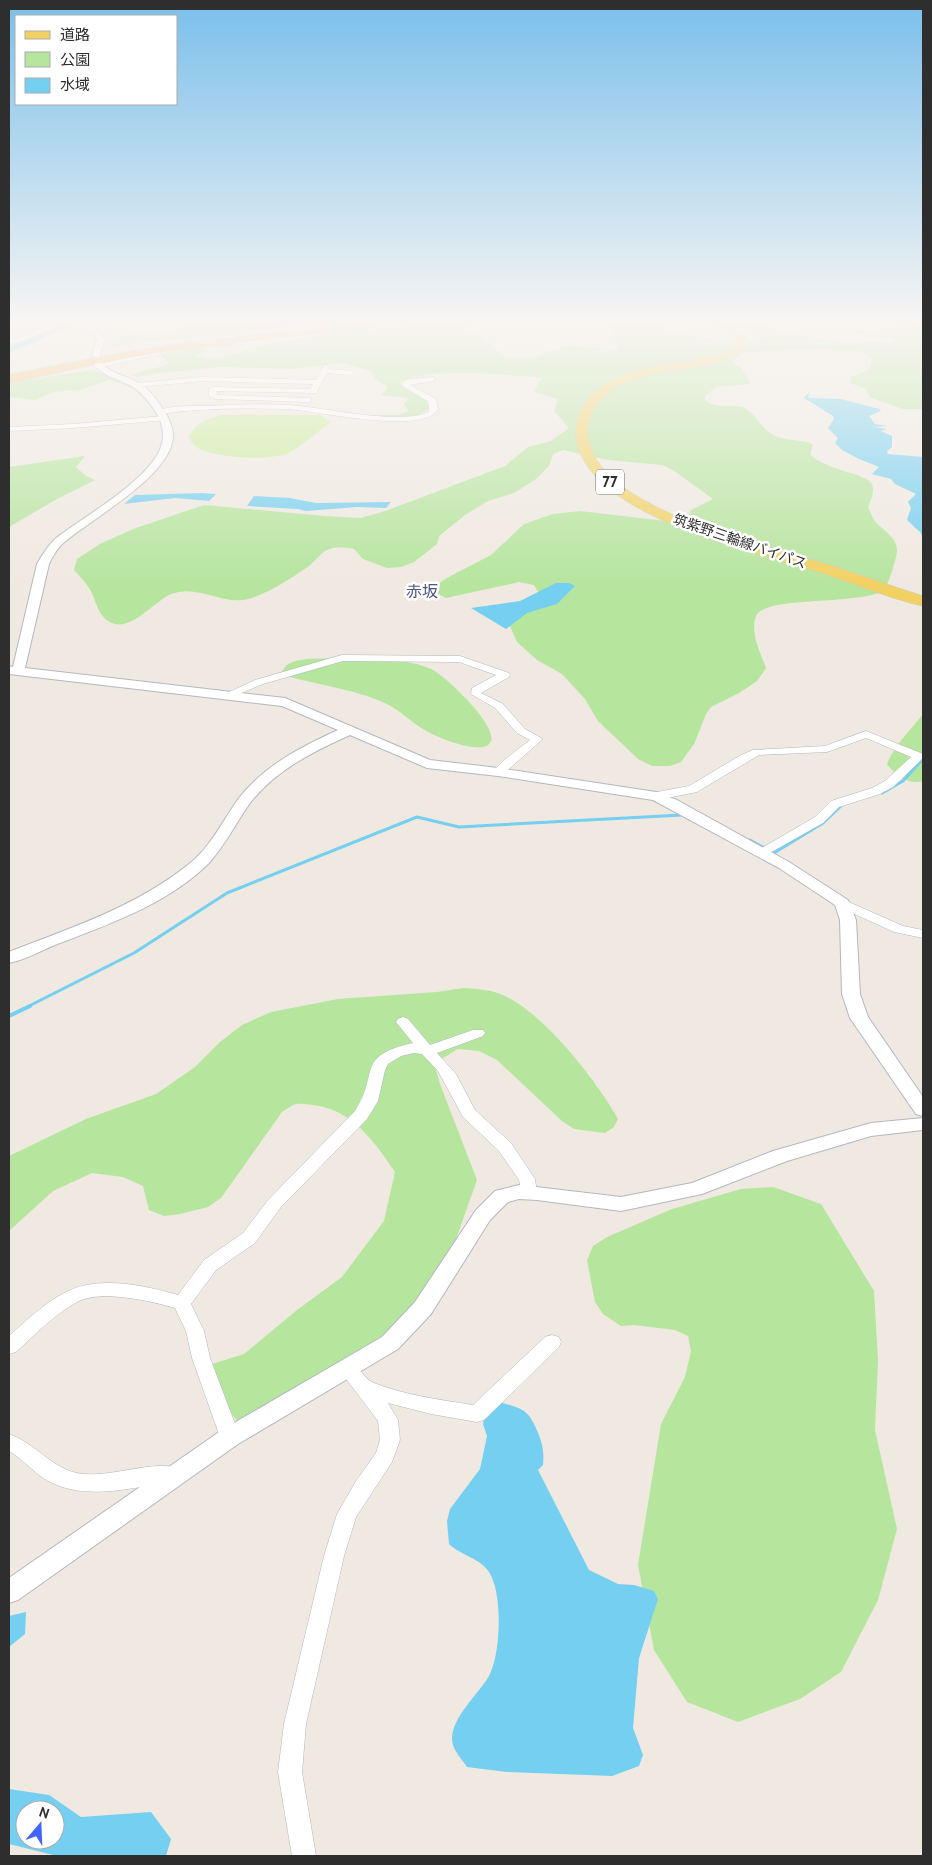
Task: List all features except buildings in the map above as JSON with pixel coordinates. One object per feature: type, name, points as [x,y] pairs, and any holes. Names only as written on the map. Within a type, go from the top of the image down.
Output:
[{"type":"main road","name":"筑紫野三輪線バイパス","points":[[585,412],[581,428],[584,446],[594,467],[625,494],[657,512],[694,528],[923,601]]},
{"type":"street","points":[[160,412],[168,428],[165,454],[130,489],[61,540],[50,551],[44,564],[13,670],[230,694],[285,702],[427,764],[498,772],[656,796],[762,852],[842,903],[899,929],[923,934]]},
{"type":"street","points":[[9,429],[73,426],[180,412]]},
{"type":"street","points":[[330,412],[374,418],[424,417],[433,412]]},
{"type":"street","points":[[230,694],[258,682],[342,658],[460,659],[505,676],[476,690],[476,694],[498,706],[514,720],[521,731],[537,739],[527,750],[498,772]]},
{"type":"street","points":[[9,958],[112,916],[172,884],[210,853],[252,791],[275,770],[309,748],[350,730]]},
{"type":"street","points":[[656,796],[693,789],[745,757],[757,752],[827,750],[866,734],[919,756],[889,784],[876,791],[840,802],[819,820],[762,852]]},
{"type":"street","points":[[842,903],[848,920],[850,994],[858,1018],[923,1110]]},
{"type":"street","points":[[403,1022],[451,1078],[469,1113],[505,1148],[528,1179],[529,1193]]},
{"type":"street","points":[[182,1303],[210,1265],[249,1238],[275,1203],[318,1161],[360,1115],[370,1101],[373,1082],[382,1061],[391,1054],[414,1048],[427,1051],[478,1033]]},
{"type":"street","points":[[9,1592],[230,1437],[390,1343],[422,1308],[483,1215],[502,1196],[519,1192],[622,1204],[695,1189],[780,1156],[871,1130],[923,1124]]},
{"type":"street","points":[[9,1347],[74,1296],[89,1291],[150,1296],[182,1303]]},
{"type":"street","points":[[182,1303],[195,1331],[200,1358],[230,1437]]},
{"type":"street","points":[[365,1389],[431,1406],[477,1414],[552,1342]]},
{"type":"street","points":[[304,1856],[290,1772],[295,1724],[334,1556],[347,1514],[384,1456],[390,1440],[388,1420],[379,1405],[347,1368]]},
{"type":"street","points":[[9,1442],[55,1474],[75,1483],[108,1481],[169,1473],[177,1476]]},
{"type":"green space","points":[[406,412],[424,412],[414,416],[397,418],[362,415],[398,415]]},
{"type":"green space","points":[[555,412],[750,412],[773,435],[810,443],[813,445],[810,454],[816,459],[824,464],[869,480],[873,490],[868,507],[875,521],[895,541],[897,550],[896,559],[886,587],[884,590],[872,595],[776,605],[763,610],[756,616],[754,622],[756,642],[766,668],[757,681],[739,693],[711,707],[706,714],[694,744],[681,762],[670,766],[652,766],[638,759],[598,721],[585,699],[562,674],[537,660],[517,642],[509,624],[538,592],[534,585],[519,582],[446,598],[433,591],[435,586],[447,578],[491,555],[524,524],[553,514],[580,511],[675,522],[688,518],[691,510],[713,499],[673,470],[662,465],[608,460],[563,450],[553,454],[549,466],[536,479],[514,493],[488,501],[465,515],[439,536],[437,544],[414,562],[401,567],[387,568],[363,559],[354,549],[344,547],[333,548],[325,551],[310,565],[287,581],[260,595],[243,600],[234,600],[197,592],[179,592],[169,595],[141,616],[125,624],[117,624],[105,619],[99,611],[89,588],[74,570],[77,559],[100,544],[133,529],[204,505],[361,518],[385,511],[505,466],[528,447],[551,441],[569,428]]},
{"type":"green space","points":[[220,415],[320,415],[331,422],[290,452],[257,458],[215,454],[204,451],[193,444],[189,438],[194,429],[198,425]]},
{"type":"green space","points":[[85,456],[76,467],[86,476],[95,480],[57,499],[9,527],[9,467]]},
{"type":"green space","points":[[307,659],[387,659],[403,661],[431,669],[466,698],[488,726],[491,738],[487,745],[473,747],[453,742],[425,730],[393,707],[378,700],[354,692],[290,677],[282,672],[289,664]]},
{"type":"green space","points":[[923,714],[923,781],[907,781],[898,776],[887,764],[898,744]]},
{"type":"green space","points":[[464,988],[485,990],[505,996],[537,1018],[569,1050],[597,1086],[618,1119],[614,1127],[605,1133],[574,1129],[562,1121],[497,1060],[479,1051],[458,1049],[443,1058],[436,1070],[477,1180],[456,1239],[418,1302],[395,1329],[238,1422],[224,1404],[212,1364],[244,1354],[297,1310],[342,1277],[384,1221],[395,1172],[372,1140],[353,1122],[332,1109],[307,1104],[290,1106],[282,1112],[221,1198],[208,1207],[164,1216],[149,1210],[143,1186],[123,1177],[92,1173],[53,1191],[9,1231],[9,1156],[86,1119],[156,1094],[195,1067],[220,1042],[242,1025],[271,1012],[338,999],[437,992]]},
{"type":"green space","points":[[773,1187],[821,1204],[874,1291],[878,1360],[875,1430],[897,1529],[878,1600],[841,1672],[800,1699],[738,1722],[687,1702],[654,1650],[638,1565],[661,1424],[685,1377],[691,1351],[688,1336],[675,1330],[634,1325],[621,1326],[603,1314],[595,1302],[587,1260],[593,1246],[607,1237],[672,1209],[741,1189]]},
{"type":"water","points":[[827,412],[879,412],[869,416],[875,424],[888,426],[874,427],[887,429],[881,431],[892,436],[892,447],[887,451],[888,454],[923,457],[923,539],[921,533],[907,520],[911,508],[908,502],[916,494],[895,484],[891,479],[872,474],[879,467],[842,450],[835,443],[838,438],[828,428],[834,419]]},
{"type":"water","points":[[216,494],[209,501],[175,498],[124,504],[135,495]]},
{"type":"water","points":[[254,496],[290,498],[316,503],[391,502],[386,508],[357,507],[306,511],[247,506]]},
{"type":"water","points":[[556,583],[569,583],[575,586],[557,604],[527,613],[506,629],[471,608],[520,601]]},
{"type":"water","points":[[496,1401],[523,1410],[531,1418],[541,1441],[543,1452],[543,1465],[538,1470],[589,1570],[618,1584],[634,1585],[654,1591],[658,1599],[639,1658],[633,1728],[643,1755],[639,1766],[612,1776],[507,1772],[467,1767],[453,1745],[454,1727],[489,1676],[493,1666],[499,1624],[497,1594],[489,1572],[481,1563],[449,1544],[447,1521],[450,1509],[480,1469],[487,1436],[483,1424],[485,1415]]},
{"type":"water","points":[[26,1612],[25,1634],[9,1647],[9,1616]]},
{"type":"water","points":[[9,1789],[49,1795],[56,1800],[15,1800],[15,1846],[9,1844]]},
{"type":"water","points":[[65,1806],[81,1817],[151,1812],[171,1839],[166,1856],[57,1856],[33,1850],[65,1850]]},
{"type":"waterway","points":[[882,793],[903,781],[923,759]]},
{"type":"waterway","points":[[750,840],[774,853],[823,823],[842,805]]},
{"type":"waterway","points":[[27,1007],[134,953],[227,893],[417,817],[459,827],[682,815]]},
{"type":"waterway","points":[[9,1016],[30,1006]]},
{"type":"district","name":"赤坂","points":[[422,591]]}]
